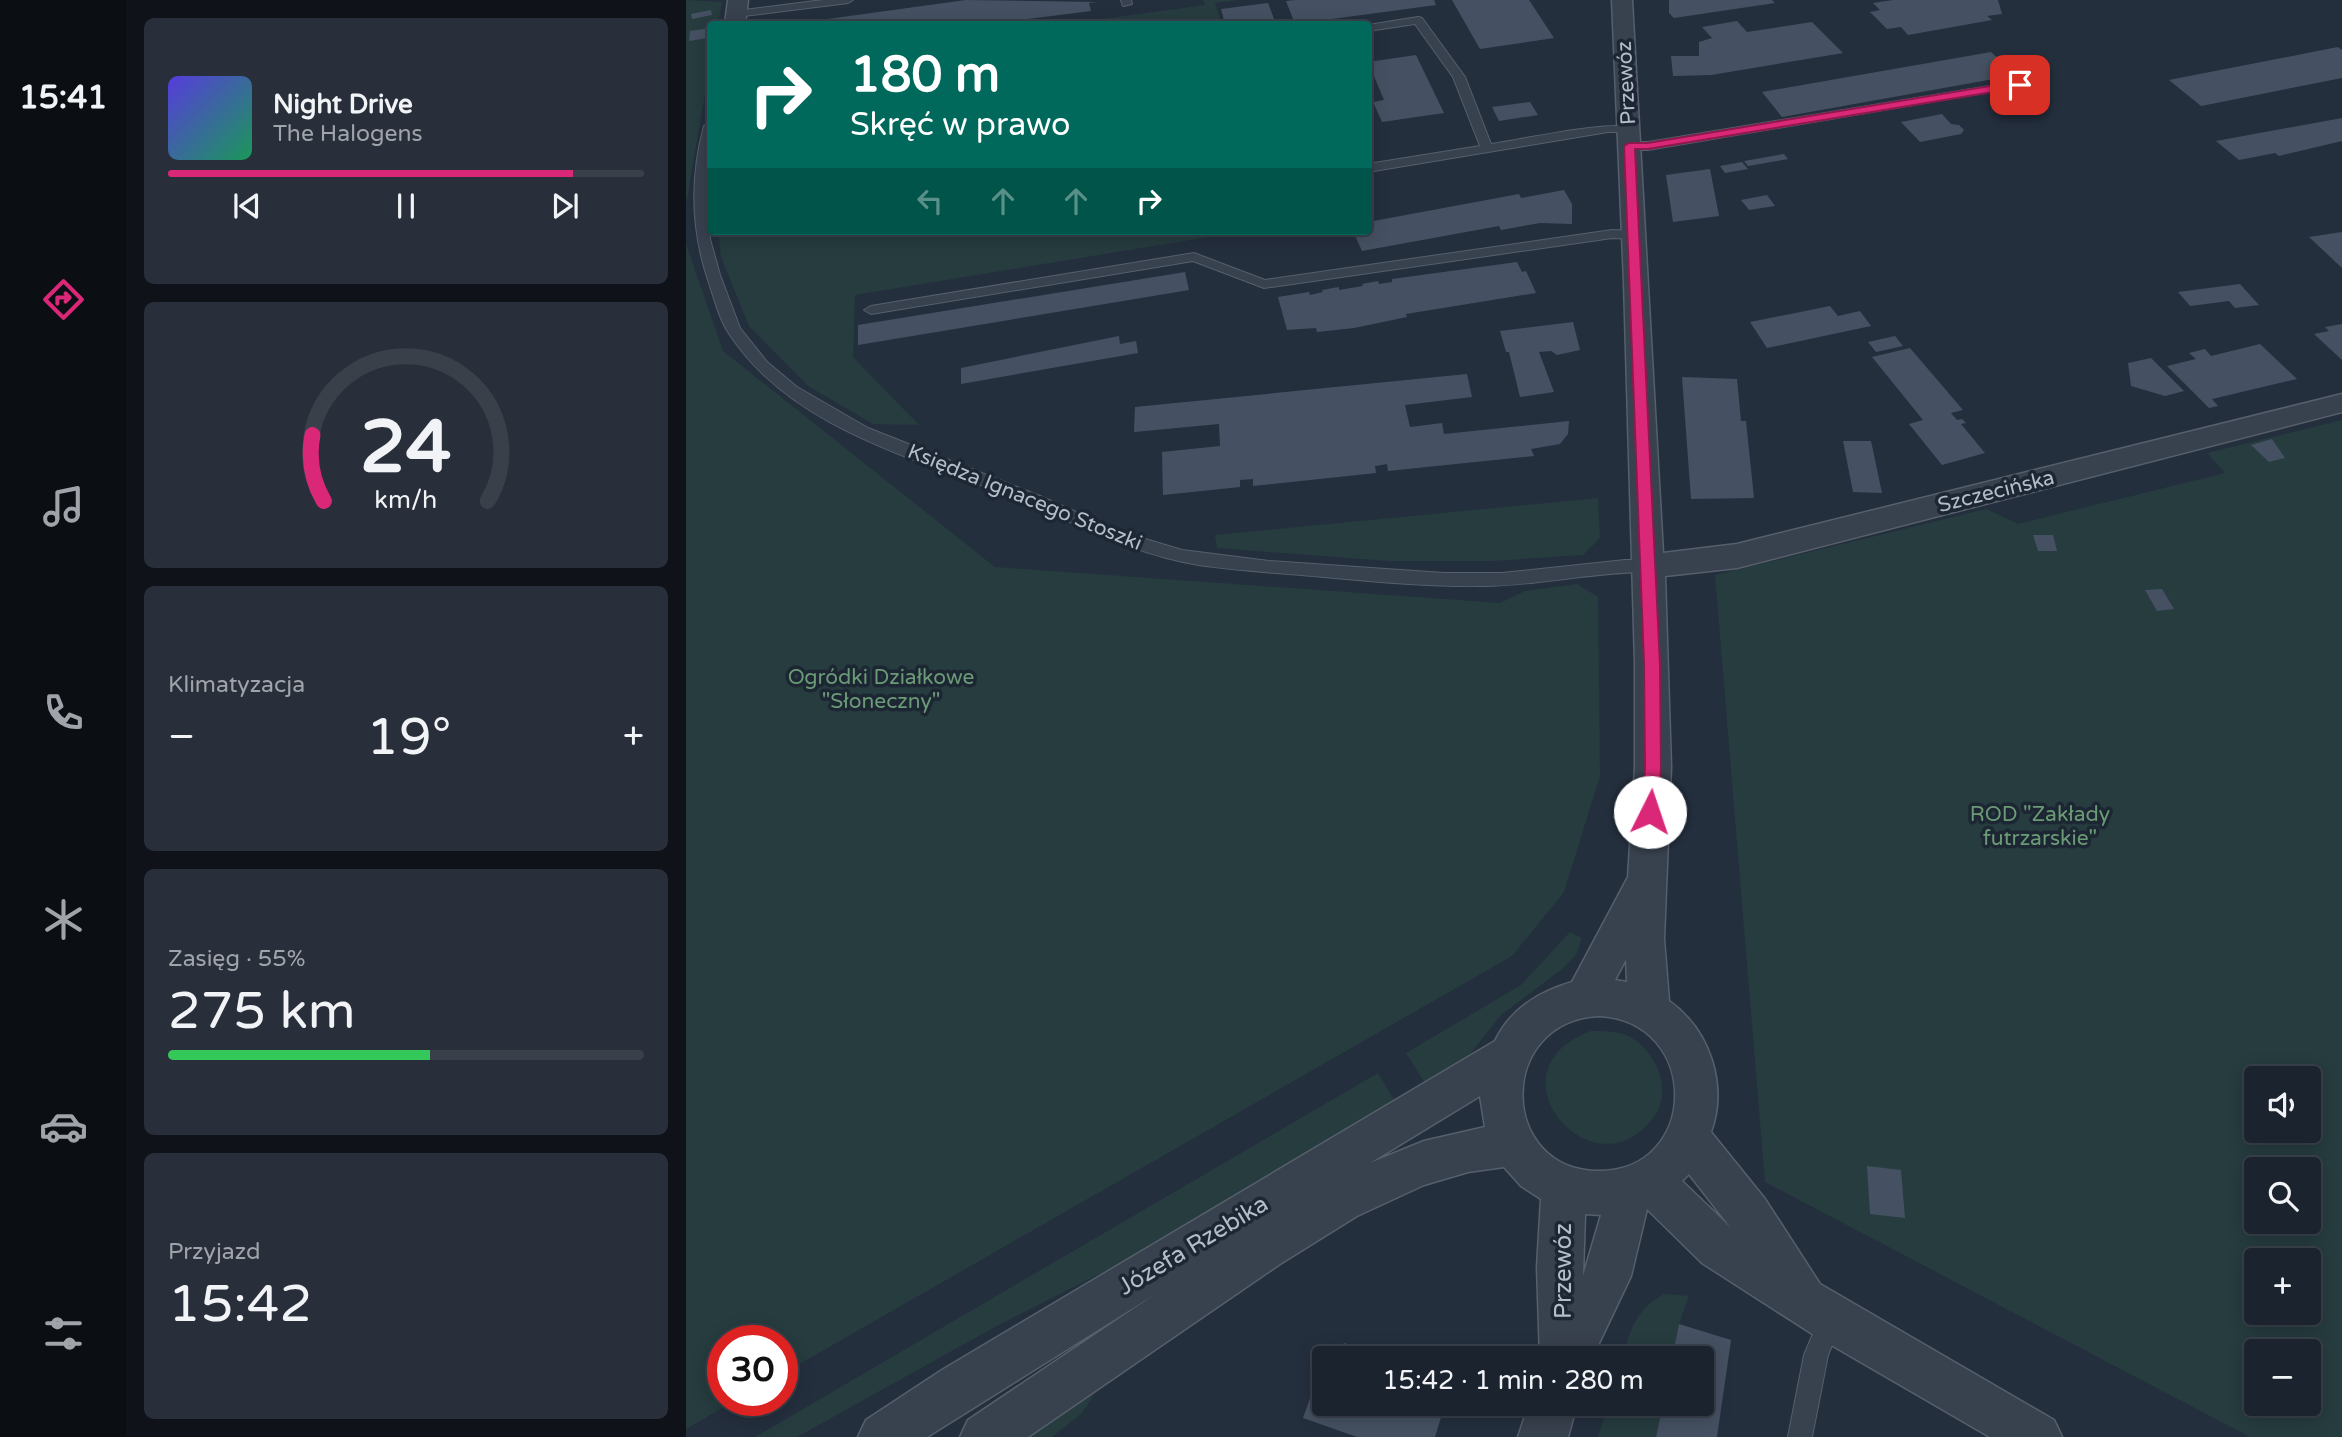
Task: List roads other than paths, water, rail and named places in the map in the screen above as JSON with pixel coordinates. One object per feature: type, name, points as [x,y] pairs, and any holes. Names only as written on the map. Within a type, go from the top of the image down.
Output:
[{"type":"street","name":"Przewóz","points":[[1622,0],[1648,566],[1653,767],[1644,939],[1650,1013]]},
{"type":"street","name":"Szczecińska","points":[[1648,566],[1737,556],[2342,403]]},
{"type":"street","name":"Przewóz","points":[[1585,998],[1646,879]]},
{"type":"street","points":[[1585,998],[1618,1000],[1650,1013],[1672,1031],[1689,1055],[1698,1083],[1699,1112],[1690,1140],[1668,1168],[1639,1185],[1595,1192],[1564,1185],[1544,1174],[1528,1161],[1514,1144],[1502,1115],[1499,1085],[1505,1057],[1518,1034],[1536,1016],[1559,1004],[1585,998]]},
{"type":"street","name":"Józefa Rzebika","points":[[883,1437],[959,1387],[1505,1057]]},
{"type":"street","points":[[1690,1140],[1819,1311]]},
{"type":"street","name":"Józefa Rzebika","points":[[985,1437],[1302,1223],[1374,1182],[1437,1158],[1480,1147],[1514,1144]]},
{"type":"street","name":"Przewóz","points":[[1564,1185],[1560,1267],[1564,1346]]},
{"type":"street","name":"Przewóz","points":[[1571,1346],[1608,1276],[1639,1185]]},
{"type":"street","points":[[1639,1185],[1718,1247],[1819,1311],[2037,1437]]},
{"type":"street","points":[[1543,1437],[1549,1416]]},
{"type":"lane","points":[[736,13],[848,0]]},
{"type":"lane","points":[[1372,26],[1418,20],[1458,77],[1487,149]]},
{"type":"lane","points":[[1372,164],[1487,149],[1608,129],[1648,146],[2020,85]]},
{"type":"lane","name":"Księdza Ignacego Stoszki","points":[[707,135],[700,228],[708,259],[736,332],[763,366],[806,400],[868,434],[1042,503],[1108,535],[1181,556],[1281,568],[1434,579],[1488,580],[1648,566]]},
{"type":"lane","points":[[871,310],[1194,257],[1264,284],[1612,234],[1634,235]]},
{"type":"lane","points":[[1800,1437],[1816,1355],[1819,1311]]},
{"type":"park label","name":"Ogródki Działkowe \"Słoneczny\"","points":[[881,689]]},
{"type":"park label","name":"ROD \"Zakłady futrzarskie\"","points":[[2040,826]]}]
